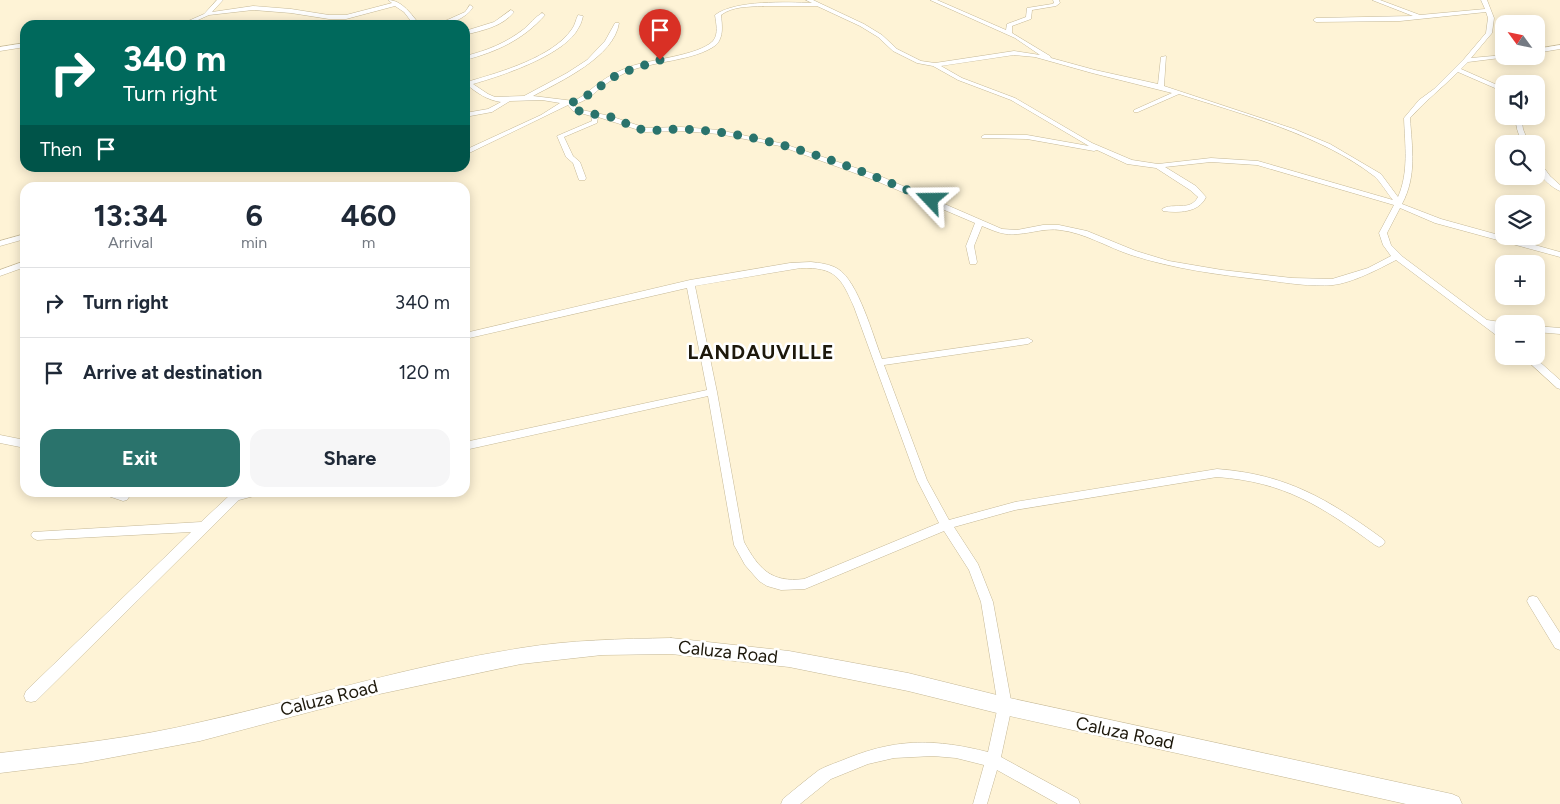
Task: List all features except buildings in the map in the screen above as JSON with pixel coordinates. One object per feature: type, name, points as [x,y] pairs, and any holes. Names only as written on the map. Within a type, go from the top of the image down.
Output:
[{"type":"street","points":[[207,14],[220,0]]},
{"type":"street","points":[[470,151],[568,103],[582,99],[605,82],[634,67],[693,52],[714,43],[719,37],[718,15],[724,8],[752,3],[813,2],[825,0]]},
{"type":"street","points":[[933,0],[1035,46],[1050,59]]},
{"type":"street","points":[[1008,33],[1008,25],[1029,18],[1029,9],[1054,5],[1057,3],[1056,0]]},
{"type":"street","points":[[1375,0],[1422,17]]},
{"type":"street","points":[[193,20],[207,14],[254,8],[329,17],[346,17],[394,2],[406,11],[413,20]]},
{"type":"street","points":[[813,2],[862,25],[880,36],[895,50],[905,56],[919,62],[935,65],[960,79],[1013,99],[1105,151],[1139,164],[1158,166],[1211,160],[1241,161],[1277,168],[1349,191],[1398,204],[1464,229],[1560,256]]},
{"type":"street","points":[[1316,20],[1422,17],[1488,4],[1492,18],[1489,33],[1466,60],[1422,101],[1407,118],[1410,163],[1404,193],[1383,233],[1390,250],[1495,332]]},
{"type":"street","points":[[452,20],[467,13],[470,7]]},
{"type":"street","points":[[470,31],[492,24],[511,12]]},
{"type":"street","points":[[470,56],[505,46],[525,32],[542,15]]},
{"type":"street","points":[[470,81],[501,74],[556,48],[573,33],[578,26],[580,16]]},
{"type":"street","points":[[524,98],[582,66],[605,44],[617,24]]},
{"type":"street","points":[[0,49],[20,46]]},
{"type":"street","points":[[1545,50],[1559,48]]},
{"type":"street","points":[[935,65],[1014,53],[1050,59],[1094,72],[1161,86],[1292,130],[1328,145],[1368,168],[1384,183],[1398,204]]},
{"type":"street","points":[[1161,86],[1164,56]]},
{"type":"street","points":[[1466,60],[1495,57]]},
{"type":"street","points":[[1457,69],[1495,86]]},
{"type":"street","points":[[470,85],[483,96],[491,99],[544,98],[568,103],[575,110],[594,115],[608,116],[645,130],[689,130],[763,140],[878,178],[980,222],[1010,232],[1028,231],[1043,227],[1059,227],[1084,233],[1133,253],[1168,263],[1232,274],[1292,281],[1333,282],[1371,270],[1397,256]]},
{"type":"street","points":[[1136,111],[1179,92]]},
{"type":"street","points":[[470,114],[490,111],[508,100]]},
{"type":"street","points":[[582,178],[576,162],[570,156],[560,136],[595,122],[594,115]]},
{"type":"street","points":[[984,137],[1027,137],[1105,151]]},
{"type":"street","points":[[1158,166],[1193,188],[1202,196],[1200,202],[1188,208],[1166,209]]},
{"type":"street","points":[[1545,175],[1560,189]]},
{"type":"street","points":[[973,262],[970,246],[980,222]]},
{"type":"street","points":[[0,244],[20,238]]},
{"type":"street","points":[[470,335],[690,283],[814,265],[838,272],[848,285],[922,480],[946,525],[974,568],[987,602],[1005,706],[993,760],[980,804]]},
{"type":"street","points":[[0,273],[20,266]]},
{"type":"street","points":[[690,283],[712,392],[738,542],[748,562],[760,575],[771,582],[791,587],[805,584],[946,525],[1015,506],[1208,475],[1242,474],[1285,485],[1332,508],[1379,542]]},
{"type":"street","points":[[1481,322],[1495,324]]},
{"type":"street","points":[[1545,330],[1560,332]]},
{"type":"street","points":[[878,363],[1028,341]]},
{"type":"street","points":[[1537,365],[1560,386]]},
{"type":"street","points":[[470,445],[712,392]]},
{"type":"street","points":[[0,439],[20,443]]},
{"type":"street","points":[[31,696],[234,497]]},
{"type":"street","points":[[37,535],[204,527]]},
{"type":"street","points":[[1534,601],[1560,644]]},
{"type":"street","name":"Caluza Road","points":[[0,763],[82,753],[200,732],[370,687],[521,656],[602,646],[671,646],[789,659],[908,682],[1005,706],[1452,804]]},
{"type":"street","points":[[788,804],[826,774],[868,757],[900,751],[933,748],[956,751],[993,760],[1073,804]]},
{"type":"district","name":"LANDAUVILLE","points":[[761,352]]},
{"type":"route","points":[[660,60],[648,62],[618,74],[582,99],[570,103],[571,106],[575,110],[589,115],[608,116],[645,130],[681,129],[719,132],[763,140],[842,165],[931,200]]}]
